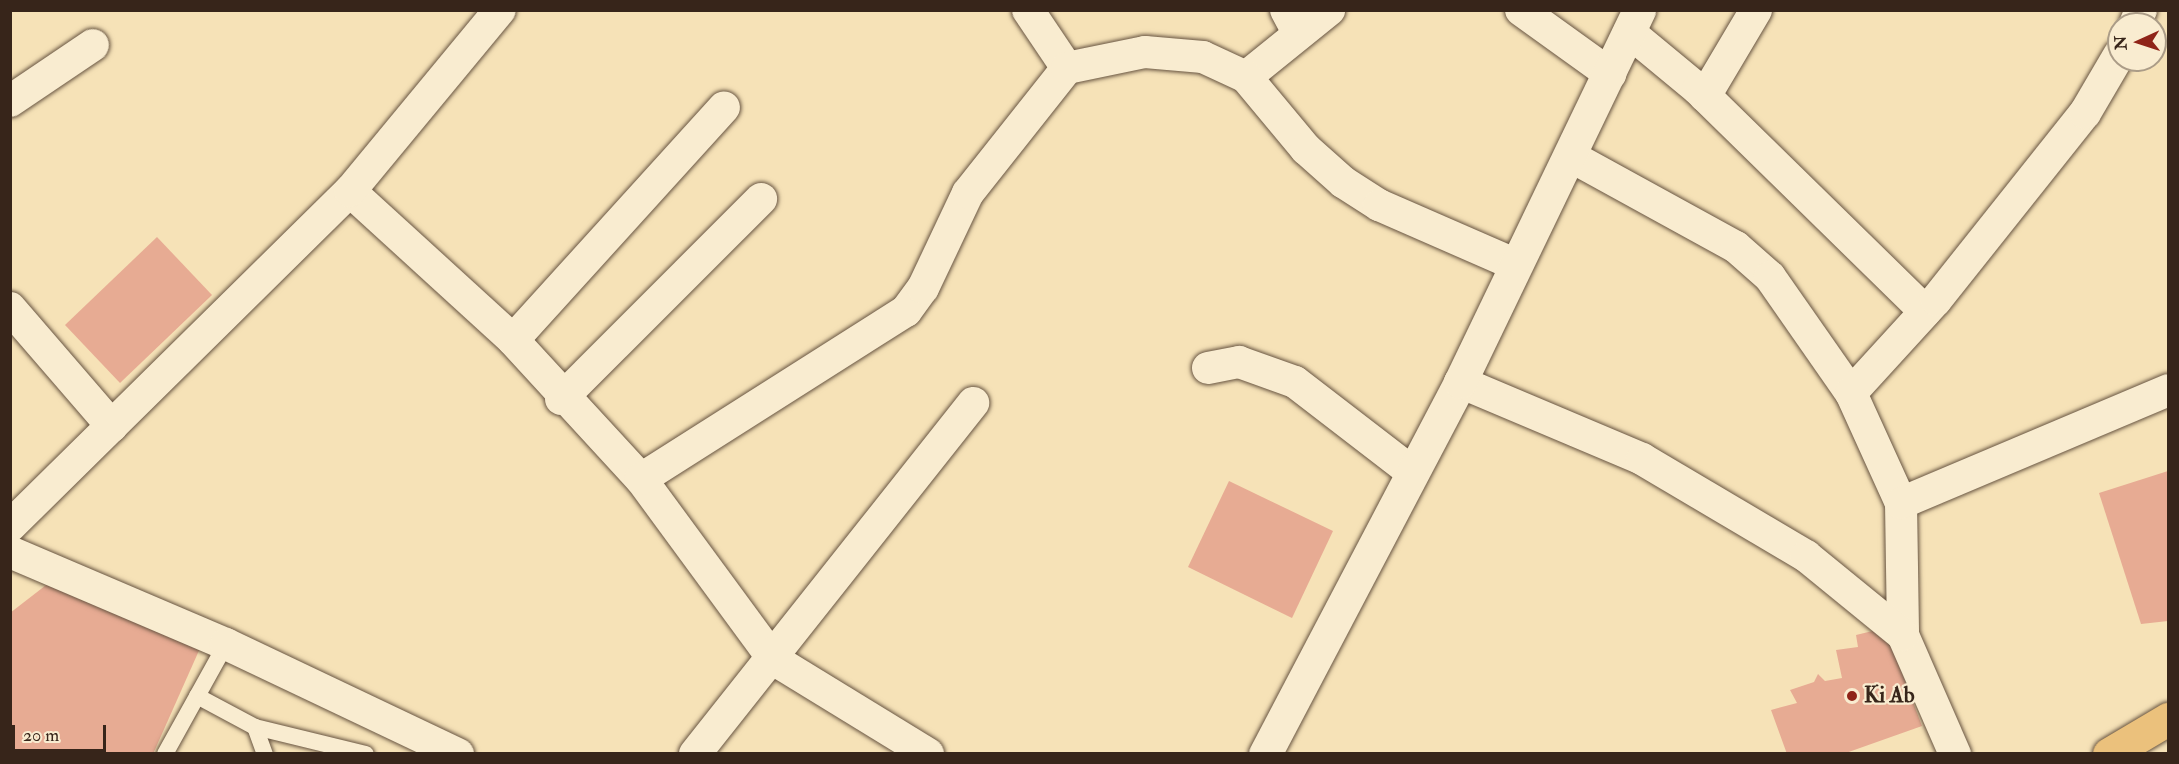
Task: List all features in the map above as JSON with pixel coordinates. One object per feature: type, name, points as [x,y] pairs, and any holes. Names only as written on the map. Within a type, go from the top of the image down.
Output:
[{"type":"main road","points":[[2109,753],[2169,719]]},
{"type":"street","points":[[10,526],[350,191],[500,10]]},
{"type":"street","points":[[1028,10],[1067,68]]},
{"type":"street","points":[[1246,77],[1292,22],[1329,10]]},
{"type":"street","points":[[1521,10],[1610,74]]},
{"type":"street","points":[[1705,96],[1756,10]]},
{"type":"street","points":[[1265,753],[1460,381],[1514,264],[1572,157],[1634,21],[1705,96],[1925,311]]},
{"type":"street","points":[[10,101],[93,45]]},
{"type":"street","points":[[641,479],[906,311],[923,288],[968,193],[1067,68],[1144,52],[1174,52],[1203,57],[1246,77],[1306,149],[1343,182],[1379,205],[1514,264]]},
{"type":"street","points":[[1851,393],[1925,311],[2085,113],[2109,72]]},
{"type":"street","points":[[513,340],[724,107]]},
{"type":"street","points":[[1572,157],[1736,247],[1770,277],[1851,393],[1901,503],[1903,635],[1955,753]]},
{"type":"street","points":[[350,191],[513,340],[561,399],[641,479],[774,659],[928,753]]},
{"type":"street","points":[[561,399],[761,199]]},
{"type":"street","points":[[10,308],[112,426]]},
{"type":"street","points":[[1208,368],[1239,362],[1295,382],[1412,472]]},
{"type":"street","points":[[1460,381],[1642,459],[1806,556],[1903,635]]},
{"type":"street","points":[[1901,503],[2169,390]]},
{"type":"street","points":[[695,753],[774,659],[973,403]]},
{"type":"street","points":[[10,552],[226,644],[458,753]]},
{"type":"lane","points":[[165,753],[226,644]]},
{"type":"lane","points":[[197,696],[255,727],[366,753]]},
{"type":"lane","points":[[255,727],[265,753]]},
{"type":"building","points":[[157,237],[212,295],[120,383],[65,325]]},
{"type":"building","points":[[2168,471],[2168,621],[2141,624],[2099,493]]},
{"type":"building","points":[[1229,481],[1333,531],[1292,618],[1188,567]]},
{"type":"building","points":[[50,582],[201,646],[153,754],[10,754],[10,613]]},
{"type":"building","name":"Ki Ab","points":[[1885,628],[1922,726],[1843,754],[1787,754],[1771,710],[1797,703],[1790,690],[1814,682],[1818,674],[1825,681],[1842,678],[1836,650],[1858,647],[1856,635]]},
{"type":"place","name":"Ki Ab","points":[[1852,696]]}]
